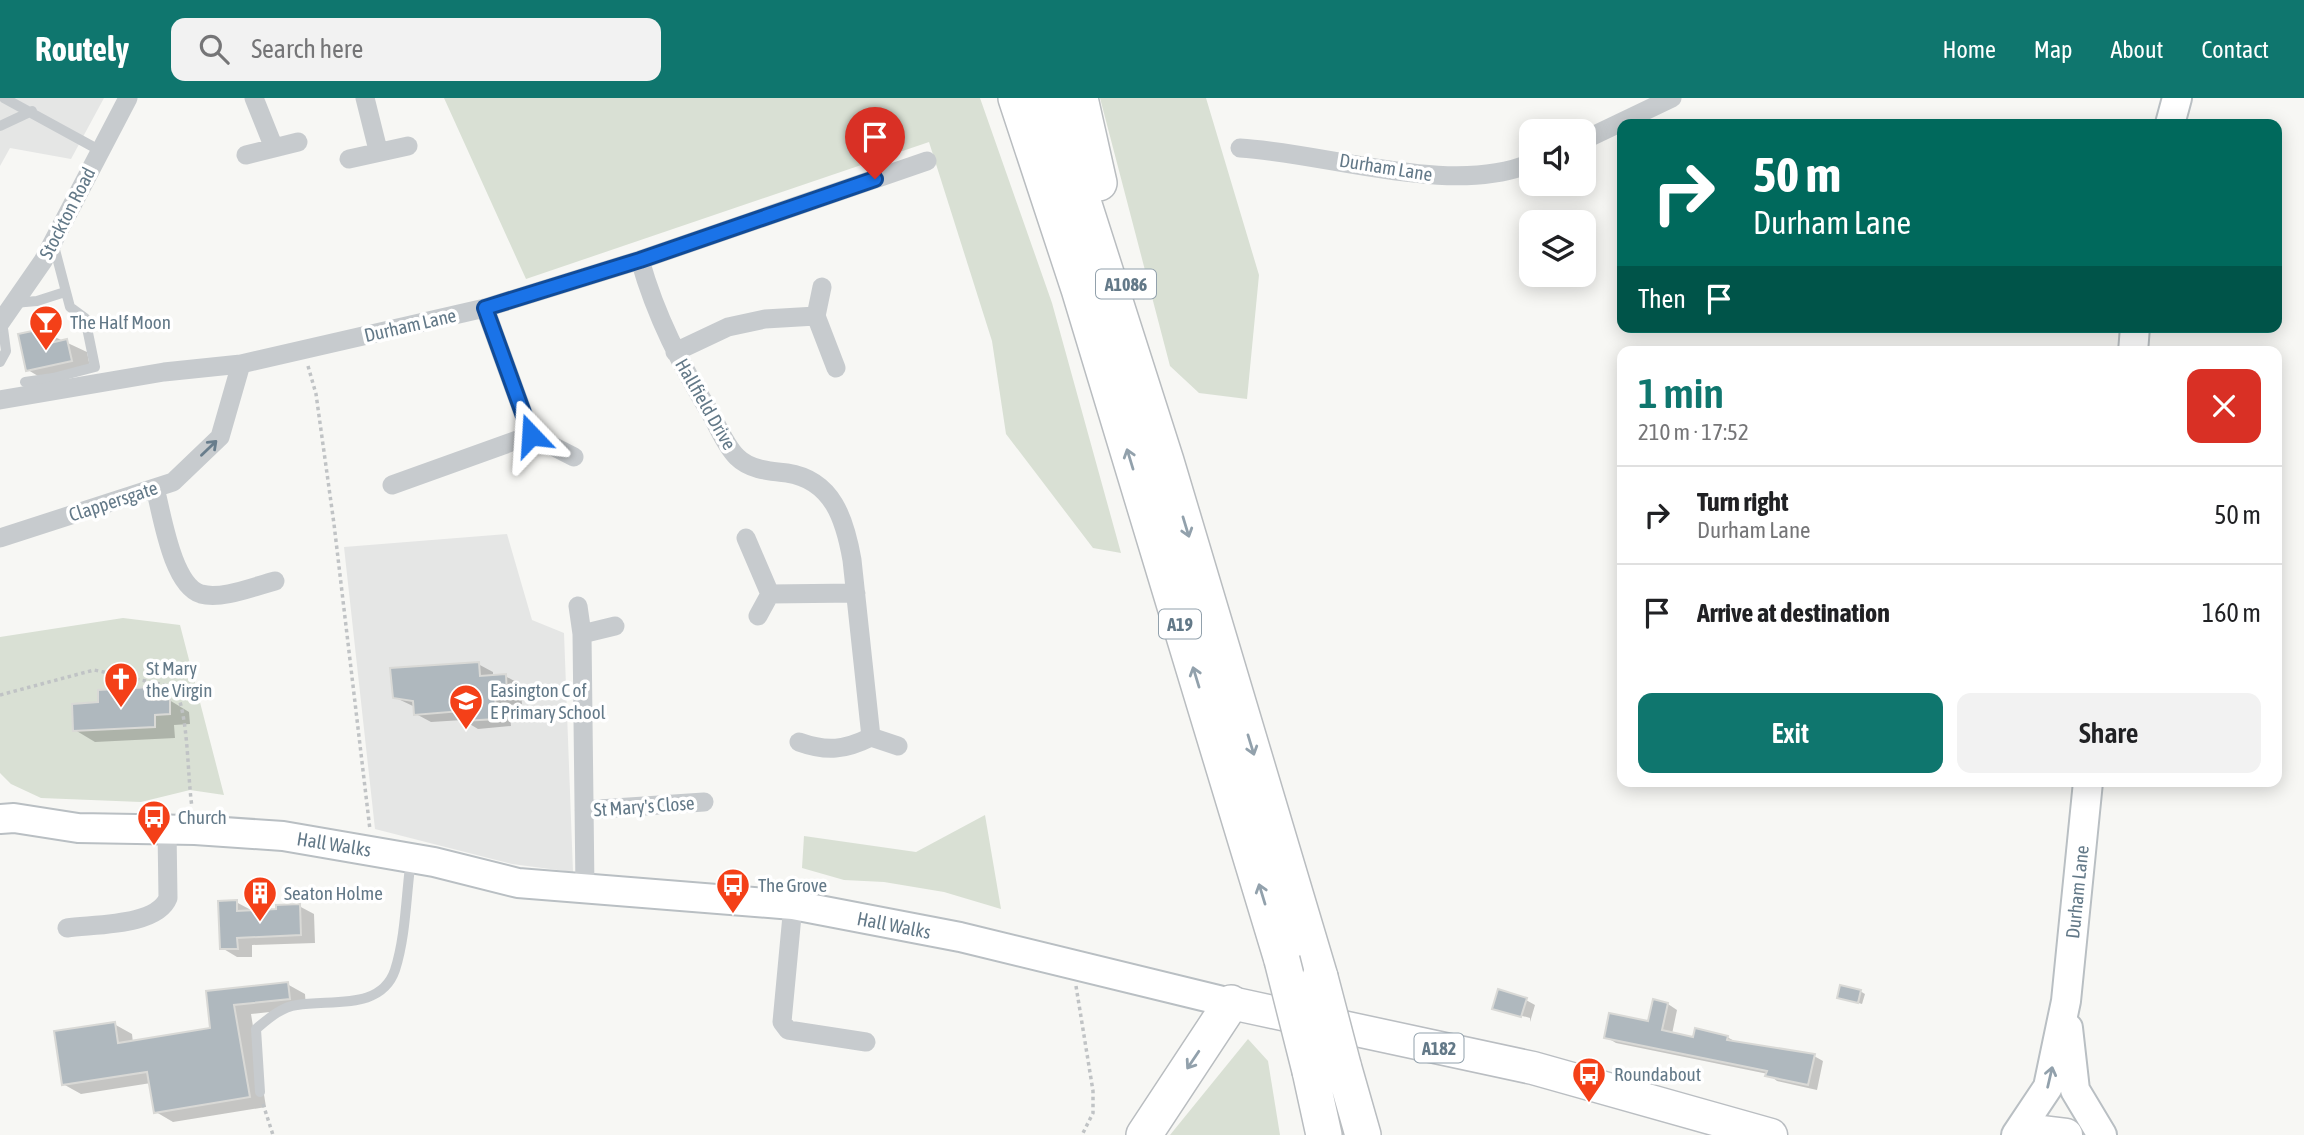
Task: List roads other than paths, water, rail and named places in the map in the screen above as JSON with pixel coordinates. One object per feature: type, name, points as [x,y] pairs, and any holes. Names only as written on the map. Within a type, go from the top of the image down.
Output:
[{"type":"highway","name":"A1086","points":[[1006,98],[1079,289]]},
{"type":"highway","name":"A19","points":[[1016,98],[1079,289],[1282,960],[1324,1135]]},
{"type":"highway","name":"A19","points":[[1050,98],[1166,461],[1320,977],[1360,1135]]},
{"type":"highway","name":"A1086","points":[[1080,98],[1094,165],[1121,261],[1166,461]]},
{"type":"highway","points":[[1144,1135],[1231,1003]]},
{"type":"highway","points":[[1310,1072],[1315,1135]]},
{"type":"main road","points":[[2171,119],[2177,98]]},
{"type":"main road","name":"Durham Lane","points":[[2016,1135],[2048,1087],[2066,1001],[2087,787]]},
{"type":"main road","name":"Hall Walks","points":[[0,819],[14,818],[78,828],[195,830],[283,836],[372,850],[518,883],[793,905],[960,937],[1231,1003],[1533,1068],[1771,1135]]},
{"type":"main road","name":"Durham Lane","points":[[2066,1001],[2075,1090],[2102,1135]]},
{"type":"main road","points":[[2022,1135],[2041,1132],[2066,1135]]},
{"type":"street","name":"Stockton Road","points":[[1,322],[53,241],[128,98]]},
{"type":"street","points":[[254,98],[274,148]]},
{"type":"street","points":[[365,98],[378,150]]},
{"type":"street","points":[[1628,119],[1672,98]]},
{"type":"street","points":[[1596,134],[1617,124]]},
{"type":"street","points":[[246,155],[298,142]]},
{"type":"street","points":[[349,159],[378,150],[408,146]]},
{"type":"street","name":"Durham Lane","points":[[1240,148],[1279,150],[1451,178],[1485,176],[1519,166]]},
{"type":"street","name":"Durham Lane","points":[[0,400],[54,384],[241,364],[485,308],[640,260],[927,161]]},
{"type":"street","name":"Hallfield Drive","points":[[640,260],[654,310],[675,352],[737,458],[756,468],[790,473],[818,484],[838,507],[847,532],[856,593],[871,737]]},
{"type":"street","points":[[822,287],[816,316],[836,368]]},
{"type":"street","points":[[485,308],[531,435],[574,457]]},
{"type":"street","points":[[675,352],[728,327],[765,319],[816,316]]},
{"type":"street","name":"Clappersgate","points":[[0,538],[173,482],[220,437],[241,364]]},
{"type":"street","points":[[393,485],[531,435]]},
{"type":"street","points":[[155,488],[174,561],[187,585],[201,594],[222,594],[275,581]]},
{"type":"street","points":[[746,538],[770,594]]},
{"type":"street","points":[[770,594],[856,593]]},
{"type":"street","points":[[758,616],[770,594]]},
{"type":"street","name":"St Mary's Close","points":[[578,606],[582,634],[584,889]]},
{"type":"street","points":[[582,634],[615,626]]},
{"type":"street","points":[[799,743],[820,750],[848,748],[871,737],[898,746]]},
{"type":"street","name":"St Mary's Close","points":[[584,810],[704,802]]},
{"type":"street","points":[[67,928],[148,917],[164,908],[169,898],[167,830]]},
{"type":"street","points":[[793,905],[782,1022],[788,1030],[866,1042]]},
{"type":"lane","points":[[4,98],[99,150]]},
{"type":"lane","points":[[0,126],[32,111]]},
{"type":"lane","points":[[25,382],[54,384],[95,367],[85,318],[70,307],[53,241]]},
{"type":"lane","points":[[14,303],[37,301],[65,292]]},
{"type":"lane","points":[[0,362],[6,351],[1,322]]},
{"type":"lane","points":[[260,1092],[256,1029],[276,1013],[294,1005],[371,998],[388,985],[398,958],[411,858]]},
{"type":"place","name":"The Half Moon","points":[[46,352]]},
{"type":"place","name":"St Mary the Virgin","points":[[121,709]]},
{"type":"place","name":"Easington C of E Primary School","points":[[466,731]]},
{"type":"place","name":"Church","points":[[154,847]]},
{"type":"place","name":"The Grove","points":[[733,915]]},
{"type":"place","name":"Seaton Holme","points":[[260,923]]},
{"type":"place","name":"Roundabout","points":[[1589,1104]]}]
